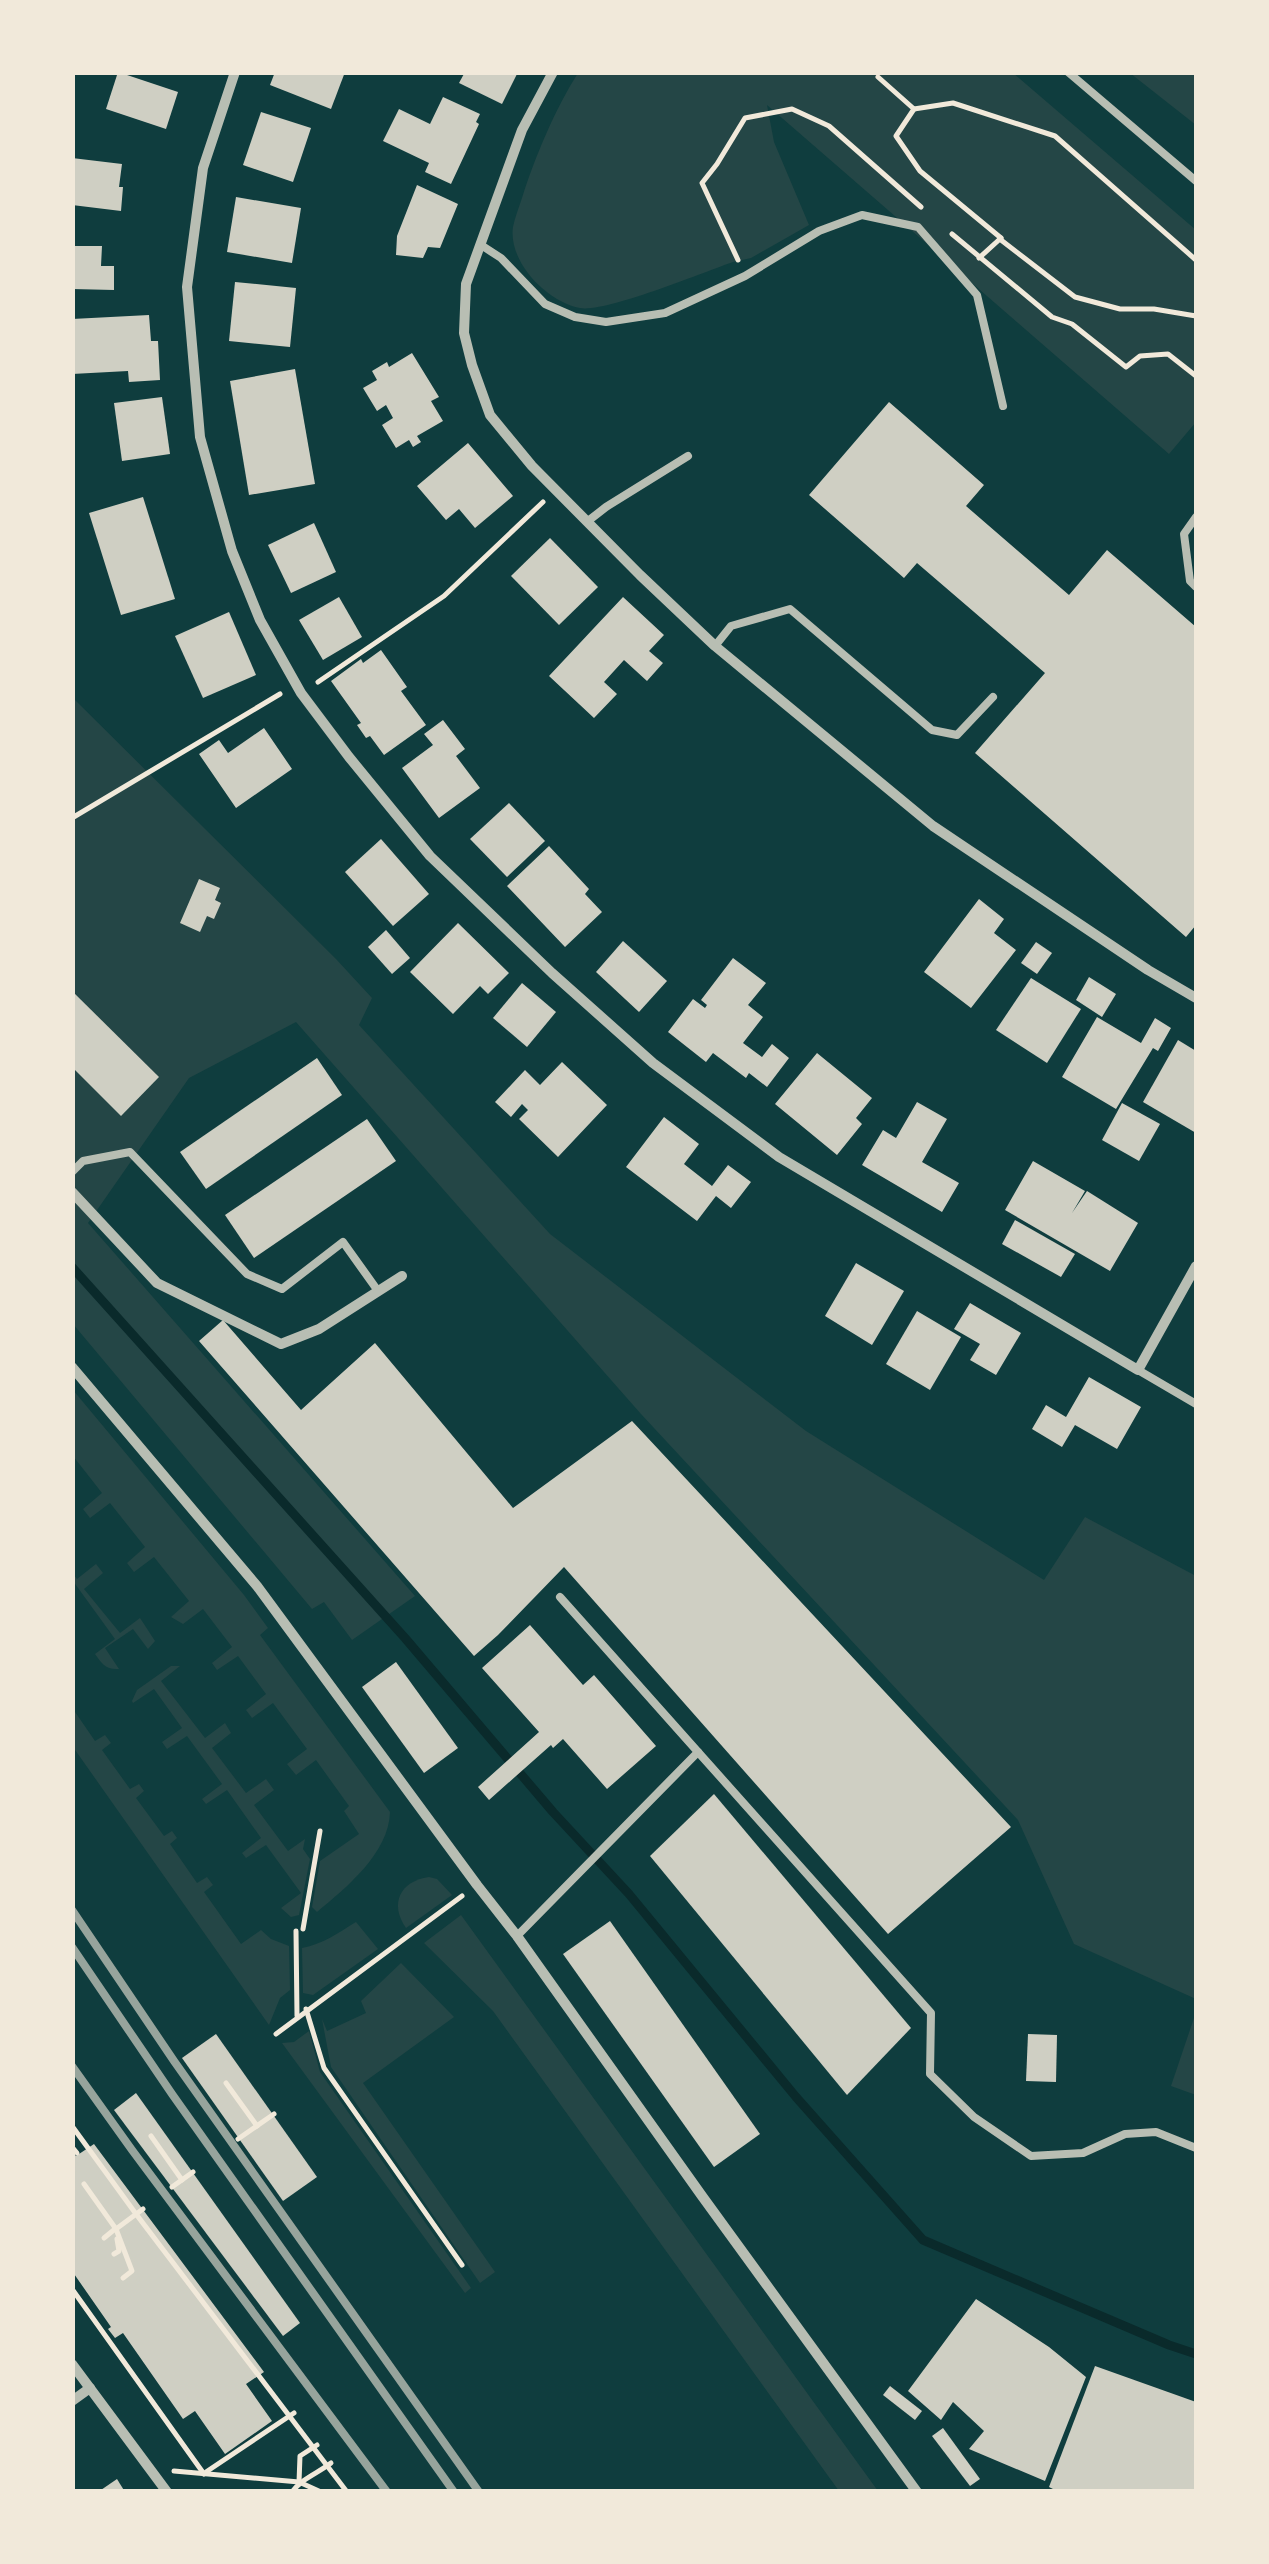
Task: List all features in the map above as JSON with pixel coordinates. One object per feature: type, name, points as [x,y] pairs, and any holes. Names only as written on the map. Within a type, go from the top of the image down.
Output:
[{"type":"street","points":[[235,72],[203,168],[187,287],[200,438],[232,550],[260,620],[300,693],[430,856],[653,1063],[779,1157],[1138,1370],[1196,1266]]},
{"type":"street","points":[[553,72],[522,130],[466,284],[464,333],[490,416],[532,466],[715,646],[933,826],[1196,998]]},
{"type":"street","points":[[72,1192],[156,1283],[282,1344],[319,1329],[402,1276]]},
{"type":"street","points":[[72,1367],[257,1586],[517,1936],[917,2492]]},
{"type":"street","points":[[72,2364],[168,2491]]},
{"type":"street","points":[[72,2402],[90,2388]]},
{"type":"lane","points":[[1068,72],[1196,181]]},
{"type":"lane","points":[[481,245],[501,258],[545,304],[575,318],[606,322],[666,313],[745,276],[819,231],[862,215],[918,226],[977,295],[1003,406]]},
{"type":"lane","points":[[588,521],[688,456]]},
{"type":"lane","points":[[1196,517],[1184,534],[1190,581],[1196,587]]},
{"type":"lane","points":[[715,646],[730,626],[790,608],[932,730],[958,735],[993,696]]},
{"type":"lane","points":[[72,1172],[83,1161],[130,1152],[247,1274],[282,1289],[343,1242],[378,1291]]},
{"type":"lane","points":[[1138,1370],[1196,1404]]},
{"type":"lane","points":[[560,1597],[930,2013],[930,2074],[974,2118],[1031,2156],[1083,2153],[1125,2134],[1156,2132],[1196,2148]]},
{"type":"lane","points":[[517,1936],[698,1752]]},
{"type":"path","points":[[878,77],[914,108],[954,103],[1055,136],[1196,260]]},
{"type":"path","points":[[914,108],[896,136],[920,172],[1075,297],[1120,310],[1154,309],[1196,316]]},
{"type":"path","points":[[979,258],[1000,238]]},
{"type":"path","points":[[317,683],[444,596],[556,490]]},
{"type":"path","points":[[72,818],[283,692]]},
{"type":"path","points":[[298,2016],[299,1930],[320,1831]]},
{"type":"path","points":[[276,2034],[477,1885]]},
{"type":"path","points":[[306,2010],[324,2068],[462,2264]]},
{"type":"path","points":[[226,2083],[257,2126]]},
{"type":"path","points":[[238,2139],[274,2114]]},
{"type":"path","points":[[72,2126],[347,2492]]},
{"type":"path","points":[[152,2136],[182,2180]]},
{"type":"path","points":[[172,2188],[194,2172]]},
{"type":"path","points":[[84,2184],[116,2229],[132,2270],[123,2278]]},
{"type":"path","points":[[104,2238],[143,2209]]},
{"type":"path","points":[[114,2254],[119,2250],[116,2229]]},
{"type":"path","points":[[72,2290],[204,2474],[299,2482],[321,2492]]},
{"type":"path","points":[[204,2474],[291,2415]]},
{"type":"path","points":[[292,2492],[299,2482],[300,2456],[315,2446]]},
{"type":"path","points":[[299,2482],[329,2465]]},
{"type":"shaded area","points":[[578,73],[1013,73],[1196,230],[1196,422],[1169,454],[767,105],[774,142],[809,225],[751,258],[632,298],[580,308],[555,298],[523,266],[513,240],[513,227],[539,150]]},
{"type":"shaded area","points":[[1130,73],[1196,73],[1196,125]]},
{"type":"shaded area","points":[[72,697],[372,998],[359,1025],[550,1234],[806,1431],[1044,1580],[1085,1517],[1196,1576],[1196,1999],[1074,1944],[1018,1820],[641,1414],[296,1022],[189,1078],[88,1223],[415,1596],[352,1640],[324,1602],[312,1609],[73,1324]]},
{"type":"shaded area","points":[[73,1390],[244,1595],[268,1628],[260,1635],[390,1812],[388,1827],[374,1855],[353,1881],[317,1912],[312,1907],[320,1861],[359,1834],[344,1811],[349,1806],[316,1760],[296,1775],[287,1764],[307,1749],[273,1703],[252,1718],[246,1710],[266,1694],[238,1656],[217,1670],[212,1663],[232,1647],[203,1609],[183,1624],[171,1617],[189,1601],[154,1557],[134,1572],[127,1563],[145,1547],[110,1503],[90,1518],[83,1509],[102,1493],[73,1456]]},
{"type":"shaded area","points":[[96,1564],[103,1573],[84,1589],[120,1633],[140,1618],[155,1641],[148,1649],[133,1629],[105,1648],[119,1669],[105,1666],[95,1654],[115,1639],[73,1581],[73,1574],[77,1579]]},
{"type":"shaded area","points":[[171,1666],[180,1666],[161,1681],[205,1738],[225,1723],[231,1733],[212,1748],[246,1793],[266,1779],[274,1790],[254,1805],[288,1851],[305,1839],[303,1849],[310,1859],[299,1915],[291,1917],[281,1908],[301,1893],[266,1845],[246,1858],[242,1853],[261,1838],[227,1790],[206,1804],[202,1799],[222,1784],[187,1736],[167,1749],[162,1742],[182,1728],[154,1689],[133,1703],[137,1690]]},
{"type":"shaded area","points":[[73,1709],[95,1741],[105,1735],[111,1743],[102,1750],[130,1789],[139,1784],[144,1791],[136,1798],[164,1836],[172,1831],[177,1838],[170,1844],[197,1883],[207,1877],[213,1885],[204,1892],[241,1944],[261,1930],[289,1946],[290,1990],[280,1998],[269,2025],[73,1747]]},
{"type":"shaded area","points":[[429,1877],[437,1879],[452,1895],[406,1928],[398,1910],[400,1895],[411,1883]]},
{"type":"shaded area","points":[[461,1915],[878,2491],[839,2491],[493,2011],[424,1943]]},
{"type":"shaded area","points":[[356,1922],[378,1949],[313,1995],[303,1993],[302,1948],[324,1941]]},
{"type":"shaded area","points":[[401,1963],[454,2017],[363,2083],[495,2272],[480,2283],[331,2067],[322,2019],[327,2031],[366,2013],[361,2001]]},
{"type":"shaded area","points":[[1196,2012],[1196,2095],[1171,2086]]},
{"type":"shaded area","points":[[309,2031],[320,2072],[471,2288],[465,2293],[282,2043],[294,2042]]},
{"type":"building","points":[[118,72],[178,92],[166,129],[106,109]]},
{"type":"building","points":[[275,72],[345,72],[331,109],[270,85]]},
{"type":"building","points":[[465,72],[518,72],[502,104],[459,83]]},
{"type":"building","points":[[443,97],[480,114],[451,184],[425,172],[429,163],[383,141],[399,109],[430,124]]},
{"type":"building","points":[[261,112],[311,128],[293,182],[243,165]]},
{"type":"building","points":[[72,158],[122,164],[121,211],[72,205]]},
{"type":"building","points":[[417,185],[458,204],[440,248],[428,247],[423,258],[396,255],[397,236]]},
{"type":"building","points":[[236,197],[301,208],[292,263],[227,252]]},
{"type":"building","points":[[72,246],[102,246],[101,266],[114,266],[114,290],[72,289]]},
{"type":"building","points":[[235,282],[296,288],[290,347],[229,341]]},
{"type":"building","points":[[149,315],[151,341],[158,341],[160,380],[129,382],[128,371],[72,374],[72,319]]},
{"type":"building","points":[[412,353],[439,397],[431,401],[443,421],[417,436],[421,442],[413,447],[409,440],[396,448],[382,425],[393,418],[386,405],[377,411],[363,388],[377,380],[372,371],[387,362],[389,367]]},
{"type":"building","points":[[295,369],[315,484],[249,495],[230,381]]},
{"type":"building","points":[[162,397],[170,454],[122,461],[114,403]]},
{"type":"building","points":[[889,402],[984,485],[966,506],[1069,595],[1107,550],[1196,627],[1196,925],[1186,937],[975,753],[1045,673],[917,563],[904,578],[809,495]]},
{"type":"building","points":[[468,443],[513,496],[475,528],[459,509],[446,520],[417,486]]},
{"type":"building","points":[[143,497],[175,599],[121,615],[89,513]]},
{"type":"building","points":[[314,523],[336,572],[291,593],[268,545]]},
{"type":"building","points":[[550,538],[598,587],[559,625],[511,576]]},
{"type":"building","points":[[339,597],[362,637],[323,660],[299,620]]},
{"type":"building","points":[[623,597],[664,635],[649,651],[663,663],[647,681],[624,660],[604,682],[617,694],[594,718],[549,676]]},
{"type":"building","points":[[229,612],[256,675],[203,698],[175,636]]},
{"type":"building","points":[[381,650],[407,687],[401,691],[426,725],[384,755],[370,736],[366,738],[357,725],[361,723],[331,681]]},
{"type":"building","points":[[443,720],[465,749],[456,756],[480,788],[439,818],[402,768],[433,745],[424,734]]},
{"type":"building","points":[[264,728],[292,769],[236,808],[199,754],[219,740],[228,753]]},
{"type":"building","points":[[509,803],[545,841],[507,877],[470,839]]},
{"type":"building","points":[[381,839],[429,894],[393,926],[345,872]]},
{"type":"building","points":[[549,846],[589,889],[585,894],[602,912],[565,947],[507,886]]},
{"type":"building","points":[[199,879],[220,888],[215,900],[221,903],[214,919],[207,916],[200,932],[180,923]]},
{"type":"building","points":[[979,899],[1004,919],[994,933],[1016,950],[971,1008],[924,972]]},
{"type":"building","points":[[458,923],[509,973],[488,994],[480,986],[453,1014],[410,972]]},
{"type":"building","points":[[386,930],[410,958],[392,974],[368,947]]},
{"type":"building","points":[[623,941],[667,981],[639,1012],[596,972]]},
{"type":"building","points":[[1036,942],[1052,953],[1037,974],[1021,963]]},
{"type":"building","points":[[733,958],[766,983],[748,1005],[763,1017],[743,1043],[762,1057],[772,1044],[789,1058],[767,1087],[749,1073],[746,1078],[713,1053],[706,1062],[668,1032],[693,999],[705,1008],[707,1005],[701,1000]]},
{"type":"building","points":[[1089,977],[1116,994],[1102,1017],[1076,1000]]},
{"type":"building","points":[[1031,978],[1081,1009],[1047,1063],[996,1030]]},
{"type":"building","points":[[522,983],[556,1012],[527,1047],[493,1018]]},
{"type":"building","points":[[72,991],[159,1077],[121,1116],[72,1067]]},
{"type":"building","points":[[1097,1017],[1141,1043],[1155,1018],[1171,1028],[1158,1051],[1153,1048],[1116,1109],[1062,1077]]},
{"type":"building","points":[[1178,1040],[1196,1051],[1196,1133],[1143,1102]]},
{"type":"building","points":[[817,1053],[872,1098],[856,1118],[862,1124],[837,1155],[775,1104]]},
{"type":"building","points":[[317,1058],[342,1095],[206,1189],[180,1152]]},
{"type":"building","points":[[562,1062],[607,1105],[558,1157],[519,1119],[528,1110],[522,1104],[511,1117],[495,1102],[525,1070],[540,1085]]},
{"type":"building","points":[[917,1102],[947,1119],[922,1162],[959,1183],[942,1212],[862,1165],[883,1130],[896,1138]]},
{"type":"building","points":[[1122,1103],[1160,1124],[1139,1161],[1102,1140]]},
{"type":"building","points":[[664,1117],[699,1144],[684,1164],[712,1186],[728,1165],[751,1182],[731,1208],[716,1196],[697,1221],[626,1167]]},
{"type":"building","points":[[367,1119],[396,1161],[254,1258],[225,1215]]},
{"type":"building","points":[[1033,1161],[1085,1191],[1072,1213],[1087,1191],[1138,1223],[1110,1271],[1005,1210]]},
{"type":"building","points":[[1015,1220],[1075,1254],[1061,1277],[1002,1244]]},
{"type":"building","points":[[856,1263],[904,1291],[872,1345],[825,1316]]},
{"type":"building","points":[[970,1303],[1021,1333],[996,1375],[970,1360],[980,1344],[954,1329]]},
{"type":"building","points":[[917,1311],[961,1337],[930,1390],[886,1364]]},
{"type":"building","points":[[223,1320],[301,1410],[375,1343],[513,1508],[632,1421],[1011,1827],[888,1934],[564,1567],[474,1656],[199,1341]]},
{"type":"building","points":[[1089,1377],[1141,1407],[1117,1449],[1075,1425],[1062,1447],[1032,1429],[1046,1405],[1066,1417]]},
{"type":"building","points":[[530,1625],[583,1685],[594,1675],[656,1746],[607,1789],[563,1739],[553,1748],[551,1745],[489,1800],[478,1787],[539,1732],[482,1668]]},
{"type":"building","points":[[396,1662],[458,1748],[424,1773],[362,1687]]},
{"type":"building","points":[[714,1794],[911,2028],[847,2095],[650,1856]]},
{"type":"building","points":[[610,1921],[760,2134],[714,2167],[563,1954]]},
{"type":"building","points":[[216,2034],[317,2177],[283,2201],[182,2058]]},
{"type":"building","points":[[1028,2034],[1057,2035],[1056,2082],[1026,2081]]},
{"type":"building","points":[[136,2093],[300,2323],[283,2336],[114,2110]]},
{"type":"building","points":[[94,2144],[264,2372],[246,2384],[272,2421],[225,2454],[195,2411],[183,2419],[123,2333],[115,2338],[72,2271],[72,2151],[76,2156]]},
{"type":"building","points":[[976,2299],[1049,2347],[1086,2377],[1045,2481],[969,2449],[984,2431],[953,2402],[941,2420],[908,2391]]},
{"type":"building","points":[[1095,2366],[1196,2402],[1196,2492],[1059,2492],[1049,2487]]},
{"type":"building","points":[[890,2386],[922,2411],[915,2420],[883,2395]]},
{"type":"building","points":[[943,2428],[980,2479],[970,2486],[932,2436]]},
{"type":"building","points":[[117,2479],[125,2492],[98,2492]]},
{"type":"waterway","points":[[72,1267],[629,1894],[796,2097],[923,2240],[1196,2354]]},
{"type":"railway","points":[[72,1910],[479,2492]]},
{"type":"railway","points":[[72,1947],[454,2492]]},
{"type":"railway","points":[[72,2066],[387,2492]]}]
